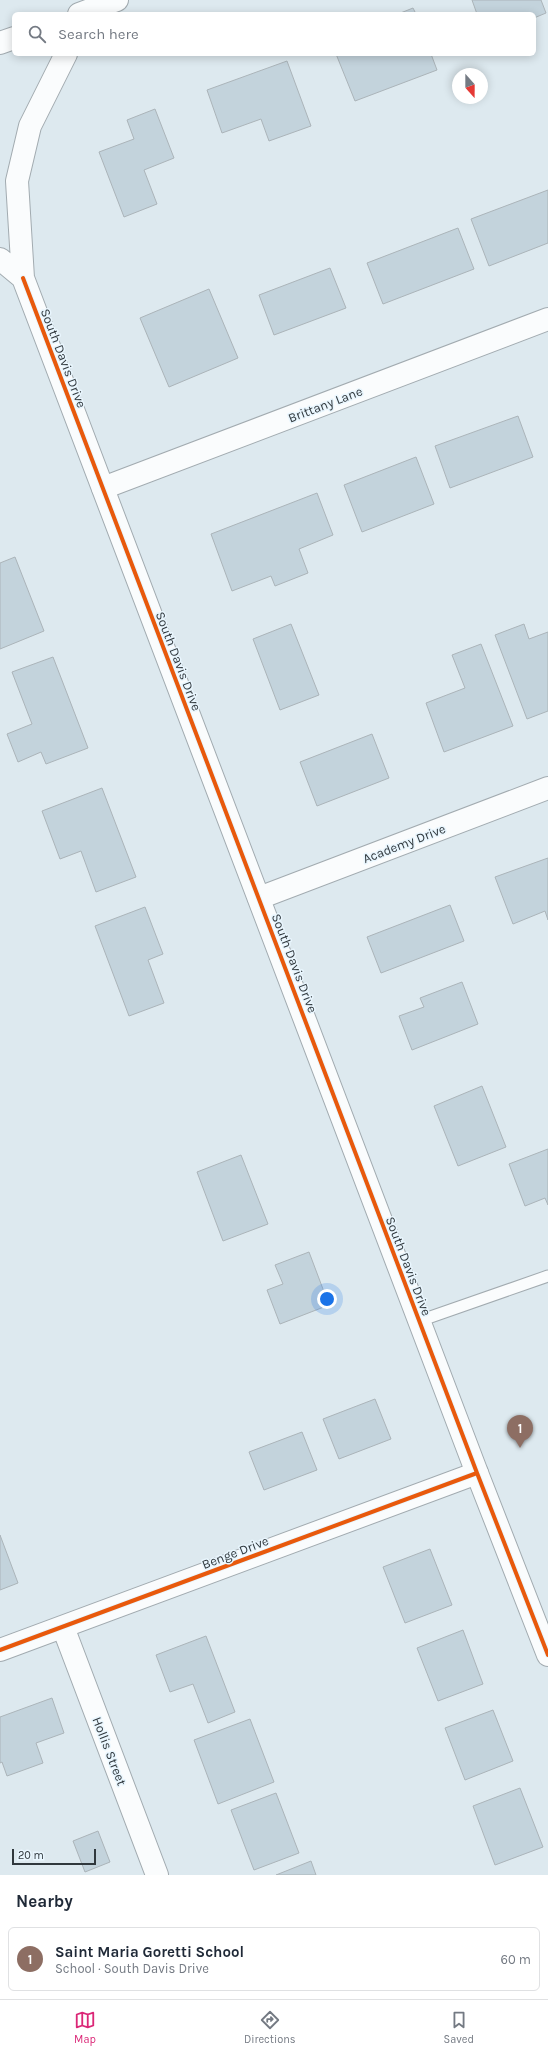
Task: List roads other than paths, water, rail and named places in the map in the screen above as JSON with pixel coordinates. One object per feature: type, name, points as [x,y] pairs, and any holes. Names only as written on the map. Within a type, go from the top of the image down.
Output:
[{"type":"street","points":[[86,12],[117,0]]},
{"type":"street","points":[[0,43],[12,39]]},
{"type":"street","points":[[23,278],[17,181],[30,126],[65,56]]},
{"type":"street","name":"South Davis Drive","points":[[0,259],[23,278],[419,1321],[548,1655]]},
{"type":"street","name":"Brittany Lane","points":[[103,488],[548,319]]},
{"type":"street","name":"Academy Drive","points":[[259,898],[548,788]]},
{"type":"street","name":"Benge Drive","points":[[0,1650],[477,1473]]},
{"type":"street","name":"Hollis Street","points":[[63,1627],[157,1875]]},
{"type":"lane","points":[[419,1321],[548,1276]]},
{"type":"place","name":"Saint Maria Goretti School","points":[[520,1448]]}]
